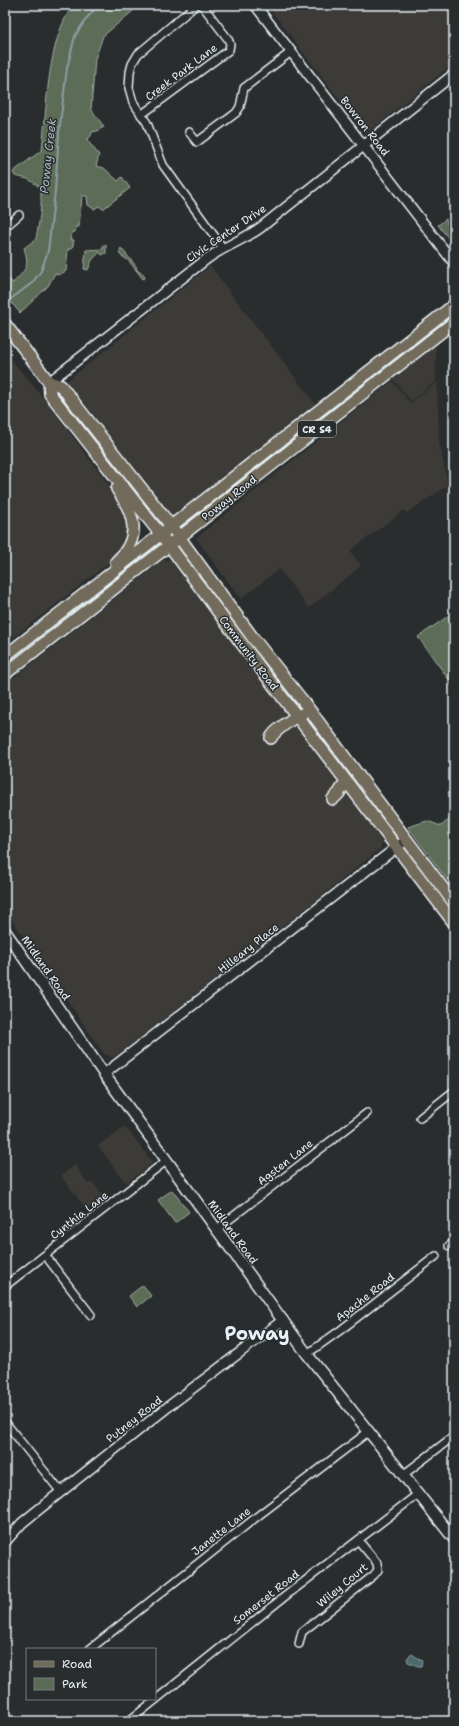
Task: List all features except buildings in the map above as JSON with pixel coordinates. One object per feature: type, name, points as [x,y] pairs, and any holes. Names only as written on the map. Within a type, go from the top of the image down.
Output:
[{"type":"main road","points":[[434,337],[432,335],[432,330],[446,319],[454,306]]},
{"type":"main road","name":"Poway Road","points":[[5,656],[454,306]]},
{"type":"main road","points":[[451,324],[454,315]]},
{"type":"main road","name":"Community Road","points":[[5,324],[49,382],[50,394],[169,545],[233,632],[454,923]]},
{"type":"main road","name":"Poway Road","points":[[5,674],[451,324]]},
{"type":"main road","points":[[366,391],[363,387],[365,383],[396,358],[401,352],[404,344]]},
{"type":"main road","name":"Community Road","points":[[49,382],[61,386],[171,526],[270,660],[454,903]]},
{"type":"main road","points":[[321,426],[329,413],[357,390],[358,385],[356,382]]},
{"type":"main road","points":[[262,473],[262,465],[264,462],[293,439],[305,422]]},
{"type":"main road","points":[[73,423],[86,429],[98,443],[107,445]]},
{"type":"main road","points":[[86,440],[90,451],[128,507],[133,523],[133,536],[127,550],[94,586]]},
{"type":"main road","points":[[35,650],[34,644],[36,639],[63,616],[81,596]]},
{"type":"main road","points":[[233,632],[239,629],[260,654],[270,660]]},
{"type":"main road","points":[[5,668],[24,652],[28,638]]},
{"type":"main road","points":[[256,662],[270,672],[286,692],[292,694],[295,692]]},
{"type":"main road","points":[[306,728],[296,727],[279,737],[271,738],[273,734],[301,714],[305,716],[335,754],[356,774]]},
{"type":"main road","points":[[333,799],[339,793],[346,781]]},
{"type":"main road","name":"Midland Road","points":[[5,931],[166,1161],[307,1354],[454,1539]]},
{"type":"street","points":[[196,5],[138,54],[132,64],[129,82],[130,96],[154,138],[162,165],[223,248]]},
{"type":"street","name":"Creek Park Lane","points":[[142,115],[229,50],[230,44],[228,39],[202,5]]},
{"type":"street","name":"Bowron Road","points":[[255,5],[454,263]]},
{"type":"street","points":[[190,132],[197,144],[238,110],[244,88],[291,52]]},
{"type":"street","name":"Civic Center Drive","points":[[49,382],[223,248],[252,233],[365,146],[454,74]]},
{"type":"street","points":[[5,227],[19,215]]},
{"type":"street","name":"Hilleary Place","points":[[104,1074],[406,840]]},
{"type":"street","points":[[420,1118],[454,1091]]},
{"type":"street","name":"Agsten Lane","points":[[217,1230],[366,1113]]},
{"type":"street","name":"Cynthia Lane","points":[[5,1286],[166,1161]]},
{"type":"street","points":[[45,1255],[91,1315]]},
{"type":"street","name":"Apache Road","points":[[307,1354],[346,1326],[436,1256]]},
{"type":"street","name":"Putney Road","points":[[5,1542],[22,1523],[60,1491],[283,1320]]},
{"type":"street","points":[[5,1422],[60,1491]]},
{"type":"street","name":"Janette Lane","points":[[91,1648],[259,1515],[368,1432]]},
{"type":"street","points":[[403,1475],[454,1436]]},
{"type":"street","name":"Somerset Road","points":[[156,1699],[279,1600],[418,1494]]},
{"type":"street","name":"Wiley Court","points":[[299,1644],[302,1632],[374,1575],[378,1570],[377,1563],[358,1540]]},
{"type":"street","name":"Somerset Road","points":[[129,1721],[155,1700]]},
{"type":"shaded area","points":[[267,5],[454,5],[454,63],[366,134]]},
{"type":"shaded area","points":[[210,266],[317,406],[173,519],[67,381]]},
{"type":"shaded area","points":[[433,347],[436,348],[436,381],[411,401],[393,379]]},
{"type":"shaded area","points":[[5,350],[49,405],[122,503],[129,522],[127,540],[115,558],[5,644]]},
{"type":"shaded area","points":[[392,381],[410,403],[437,382],[439,442],[448,485],[407,513],[404,510],[350,551],[361,566],[309,608],[279,569],[241,599],[196,538]]},
{"type":"shaded area","points":[[163,560],[171,560],[195,590],[381,837],[382,843],[380,849],[314,902],[116,1056],[112,1057],[104,1054],[5,910],[5,685]]},
{"type":"shaded area","points":[[125,1126],[153,1163],[126,1183],[98,1146]]},
{"type":"shaded area","points":[[75,1165],[88,1184],[92,1182],[104,1197],[87,1210],[61,1176]]},
{"type":"green space","points":[[73,5],[140,5],[103,36],[95,59],[91,109],[104,127],[92,132],[91,136],[87,140],[99,155],[96,166],[104,168],[118,181],[122,177],[130,188],[103,209],[99,206],[94,209],[88,205],[87,196],[82,196],[79,227],[76,226],[75,232],[72,232],[70,240],[74,240],[72,249],[68,249],[66,271],[59,275],[55,273],[48,286],[20,313],[5,295],[5,276],[13,283],[26,267],[27,260],[24,248],[36,239],[41,194],[40,187],[28,179],[15,176],[13,172],[42,150],[47,94],[53,55],[64,20]]},
{"type":"green space","points":[[446,219],[453,244],[438,225]]},
{"type":"green space","points":[[103,245],[106,245],[106,253],[102,255],[100,252],[92,260],[88,270],[84,269],[86,250],[103,249]]},
{"type":"green space","points":[[121,248],[136,266],[137,270],[144,275],[145,278],[143,279],[129,261],[119,254]]},
{"type":"green space","points":[[454,612],[454,693],[450,681],[418,637]]},
{"type":"green space","points":[[454,816],[454,889],[408,827],[427,821],[441,826]]},
{"type":"green space","points":[[172,1190],[189,1212],[175,1223],[158,1200]]},
{"type":"green space","points":[[143,1285],[151,1296],[137,1307],[129,1296]]},
{"type":"water","points":[[412,1654],[422,1661],[421,1666],[408,1662],[407,1658]]},
{"type":"waterway","name":"Poway Creek","points":[[8,301],[32,283],[41,271],[48,251],[55,191],[59,133],[67,68],[75,36],[86,19],[98,5]]},
{"type":"district","name":"Poway","points":[[257,1333]]}]
